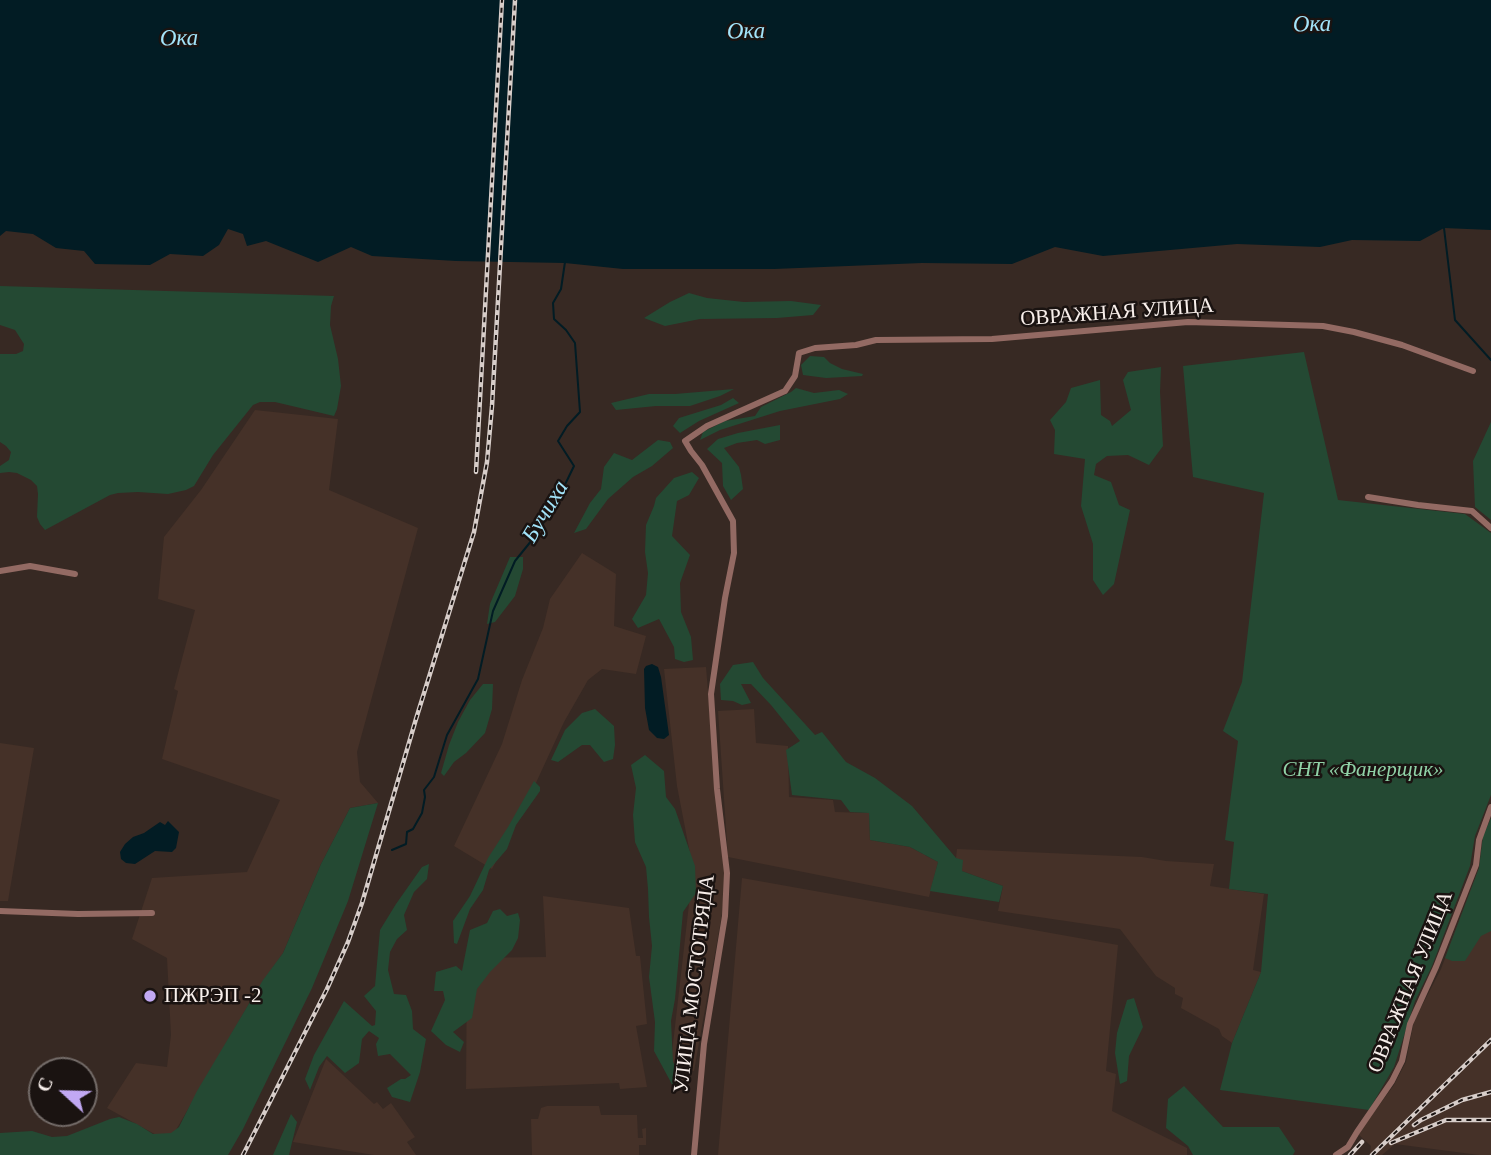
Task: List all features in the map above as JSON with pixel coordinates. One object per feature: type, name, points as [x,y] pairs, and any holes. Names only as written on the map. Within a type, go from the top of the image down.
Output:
[{"type":"street","name":"ОВРАЖНАЯ УЛИЦА","points":[[799,353],[815,348],[856,345],[876,340],[992,339],[1188,322],[1323,326],[1402,345],[1474,372]]},
{"type":"street","name":"УЛИЦА МОСТОТРЯДА","points":[[694,1155],[704,1044],[726,894],[727,873],[717,789],[711,694],[734,553],[733,521],[702,465],[685,442],[707,426],[785,391],[795,376],[799,353]]},
{"type":"street","points":[[1368,497],[1472,511],[1491,528]]},
{"type":"street","points":[[0,570],[30,566],[75,574]]},
{"type":"street","name":"ОВРАЖНАЯ УЛИЦА","points":[[1336,1155],[1349,1147],[1392,1082],[1402,1061],[1410,1024],[1436,967],[1476,865],[1479,839],[1491,807]]},
{"type":"street","points":[[0,911],[152,913]]},
{"type":"shaded area","points":[[255,410],[338,419],[329,490],[418,528],[357,752],[360,782],[378,803],[350,808],[321,864],[283,953],[257,990],[169,1142],[107,1108],[136,1063],[167,1067],[171,1035],[167,958],[132,939],[152,878],[247,872],[280,800],[162,759],[178,691],[174,689],[195,610],[158,599],[164,537],[201,490]]},
{"type":"shaded area","points":[[582,553],[616,574],[614,626],[646,636],[636,674],[602,669],[588,680],[564,722],[492,869],[454,846],[502,744],[522,680],[543,628],[550,599]]},
{"type":"shaded area","points":[[706,667],[726,871],[722,914],[694,1071],[670,1070],[693,869],[677,786],[664,669]]},
{"type":"shaded area","points":[[754,709],[756,743],[788,746],[789,797],[833,800],[835,812],[869,813],[870,840],[910,847],[938,862],[929,897],[728,857],[718,711]]},
{"type":"shaded area","points":[[0,743],[34,748],[8,901],[0,901]]},
{"type":"shaded area","points":[[1491,818],[1491,1155],[1395,1144],[1382,1155],[1372,1155],[1371,1146],[1358,1134],[1394,1085],[1406,1062],[1414,1021],[1441,969],[1479,868],[1483,836]]},
{"type":"shaded area","points":[[957,849],[1142,857],[1214,864],[1210,886],[1264,894],[1253,970],[1261,972],[1232,1043],[1222,1036],[1219,1029],[1181,1008],[1183,998],[1175,994],[1175,988],[1156,976],[1120,929],[998,911],[1003,886],[962,871],[956,858]]},
{"type":"shaded area","points":[[742,878],[1118,945],[1106,1071],[1116,1074],[1112,1111],[1187,1148],[1187,1155],[718,1155]]},
{"type":"shaded area","points":[[543,896],[629,908],[636,956],[640,956],[647,1024],[636,1026],[647,1087],[620,1089],[619,1083],[466,1089],[467,958],[546,957]]},
{"type":"shaded area","points":[[326,1059],[374,1104],[377,1102],[383,1109],[391,1103],[415,1137],[407,1142],[416,1155],[374,1155],[293,1142]]},
{"type":"shaded area","points":[[599,1106],[601,1115],[637,1115],[638,1138],[643,1138],[642,1129],[646,1128],[646,1145],[639,1145],[639,1155],[532,1155],[531,1119],[538,1119],[541,1108]]},
{"type":"green space","points":[[0,286],[334,296],[330,325],[341,386],[337,409],[334,416],[275,402],[260,402],[253,405],[213,455],[194,486],[168,494],[138,492],[110,495],[45,530],[37,517],[37,486],[17,473],[0,473],[0,466],[9,460],[11,452],[0,442],[0,354],[16,354],[23,351],[24,344],[15,330],[0,325]]},
{"type":"green space","points":[[689,293],[744,302],[791,301],[821,305],[813,315],[777,318],[700,319],[665,326],[644,318]]},
{"type":"green space","name":"СНТ «Фанерщик»","points":[[1304,352],[1338,500],[1465,514],[1491,533],[1491,795],[1475,836],[1470,866],[1432,966],[1415,1001],[1394,1067],[1369,1110],[1220,1090],[1232,1043],[1261,972],[1268,894],[1229,889],[1234,842],[1225,840],[1238,741],[1223,731],[1242,682],[1264,493],[1193,477],[1183,366]]},
{"type":"green space","points":[[810,356],[824,357],[842,369],[863,374],[826,378],[803,375],[801,365]]},
{"type":"green space","points":[[1161,367],[1163,446],[1149,465],[1128,455],[1107,456],[1096,464],[1094,475],[1111,482],[1119,505],[1130,510],[1114,584],[1103,595],[1093,580],[1093,544],[1081,506],[1085,459],[1054,454],[1055,430],[1050,420],[1066,402],[1071,388],[1100,380],[1101,415],[1110,421],[1112,426],[1131,410],[1123,380],[1128,372]]},
{"type":"green space","points":[[796,388],[814,393],[839,390],[848,394],[840,399],[780,411],[720,430],[700,440],[703,432],[725,421],[755,416],[761,407]]},
{"type":"green space","points":[[734,389],[690,406],[616,410],[611,403],[649,394]]},
{"type":"green space","points":[[733,398],[739,403],[680,433],[673,426],[679,418],[721,405]]},
{"type":"green space","points":[[1491,422],[1491,520],[1475,507],[1473,461]]},
{"type":"green space","points":[[780,425],[780,440],[765,444],[757,440],[724,448],[739,467],[743,489],[731,500],[723,486],[722,463],[707,449],[718,439]]},
{"type":"green space","points":[[658,440],[670,442],[673,448],[608,499],[586,529],[574,533],[601,489],[604,467],[614,453],[632,460]]},
{"type":"green space","points":[[692,472],[699,478],[689,495],[677,501],[672,536],[690,555],[680,583],[681,612],[691,637],[693,660],[684,662],[675,659],[674,647],[659,619],[638,628],[632,619],[646,595],[646,525],[656,498],[674,478]]},
{"type":"green space","points":[[510,557],[523,557],[523,569],[515,596],[495,622],[487,624],[490,604]]},
{"type":"green space","points":[[753,662],[763,678],[815,735],[822,732],[846,762],[875,778],[912,806],[956,858],[963,860],[962,871],[1003,886],[999,902],[930,891],[938,862],[910,847],[870,840],[869,813],[850,812],[841,800],[792,795],[786,750],[800,741],[751,684],[741,684],[751,703],[742,705],[721,700],[720,684],[733,665]]},
{"type":"green space","points":[[483,684],[493,684],[492,709],[485,733],[454,762],[444,776],[441,773],[458,722]]},
{"type":"green space","points":[[595,709],[614,726],[613,759],[604,762],[590,745],[582,745],[558,762],[551,760],[565,730],[582,713]]},
{"type":"green space","points":[[645,755],[664,771],[666,797],[675,809],[695,866],[696,893],[683,912],[671,1021],[673,1062],[680,1075],[681,1088],[674,1088],[654,1051],[655,1022],[649,977],[652,946],[648,889],[646,867],[635,842],[633,815],[636,788],[631,765]]},
{"type":"green space","points":[[534,781],[540,791],[516,825],[507,849],[489,870],[483,890],[470,909],[457,944],[454,943],[453,921],[470,896],[488,858]]},
{"type":"green space","points":[[378,803],[348,901],[312,988],[228,1155],[0,1155],[0,1133],[32,1131],[52,1137],[67,1136],[90,1127],[98,1127],[98,1124],[119,1117],[153,1134],[171,1133],[179,1127],[197,1091],[263,980],[283,953],[321,864],[350,808]]},
{"type":"green space","points":[[1491,818],[1491,931],[1481,936],[1465,961],[1452,961],[1445,958],[1479,868],[1483,836]]},
{"type":"green space","points":[[429,864],[427,879],[414,892],[404,915],[407,930],[397,939],[390,952],[388,970],[394,994],[406,995],[412,1011],[413,1029],[426,1039],[420,1072],[410,1102],[392,1097],[387,1088],[411,1075],[390,1054],[378,1056],[376,1044],[379,1038],[369,1031],[362,1039],[359,1063],[345,1073],[327,1056],[319,1067],[310,1090],[305,1079],[314,1055],[344,1001],[372,1026],[375,1025],[376,1011],[364,996],[375,986],[380,930],[422,867]]},
{"type":"green space","points":[[500,909],[507,916],[518,913],[518,938],[512,950],[477,989],[472,1018],[453,1032],[464,1042],[460,1052],[446,1045],[431,1031],[445,1000],[443,991],[434,991],[436,972],[456,966],[462,971],[470,930],[487,923],[493,911]]},
{"type":"green space","points":[[1134,998],[1143,1027],[1129,1056],[1127,1081],[1120,1084],[1115,1053],[1117,1033],[1127,1000]]},
{"type":"green space","points":[[1184,1086],[1223,1127],[1279,1127],[1295,1151],[1293,1155],[1193,1155],[1188,1146],[1166,1128],[1168,1099]]},
{"type":"green space","points":[[291,1114],[297,1122],[289,1155],[273,1155]]},
{"type":"water","name":"Ока","points":[[0,0],[1491,0],[1491,230],[1444,228],[1420,241],[1352,240],[1320,247],[1237,244],[1103,256],[1055,247],[1012,264],[922,263],[774,269],[623,269],[565,263],[372,256],[351,247],[318,262],[266,241],[247,246],[243,234],[228,229],[219,245],[203,256],[170,254],[150,265],[95,264],[84,251],[56,248],[33,234],[6,231],[0,236]]},
{"type":"water","points":[[652,664],[658,667],[661,677],[669,735],[664,739],[657,738],[649,730],[645,708],[644,669]]},
{"type":"water","points":[[168,821],[179,832],[176,848],[172,852],[155,851],[135,864],[121,859],[120,852],[133,837],[160,822],[165,825]]},
{"type":"waterway","points":[[1444,228],[1455,320],[1491,360]]},
{"type":"waterway","name":"Бучиха","points":[[392,850],[406,844],[407,832],[413,829],[422,813],[424,790],[434,777],[447,735],[478,679],[493,611],[515,561],[536,535],[574,466],[558,441],[580,412],[575,343],[554,319],[553,303],[561,289],[565,262]]},
{"type":"railway","points":[[476,472],[502,0]]},
{"type":"railway","points":[[243,1155],[348,942],[474,532],[487,462],[492,406],[515,0]]},
{"type":"railway","points":[[1372,1155],[1491,1040]]},
{"type":"railway","points":[[1414,1125],[1462,1100],[1491,1092]]},
{"type":"railway","points":[[1391,1143],[1446,1120],[1491,1120]]},
{"type":"railway","points":[[1350,1155],[1362,1142]]},
{"type":"place","name":"ПЖРЭП -2","points":[[150,996]]}]
